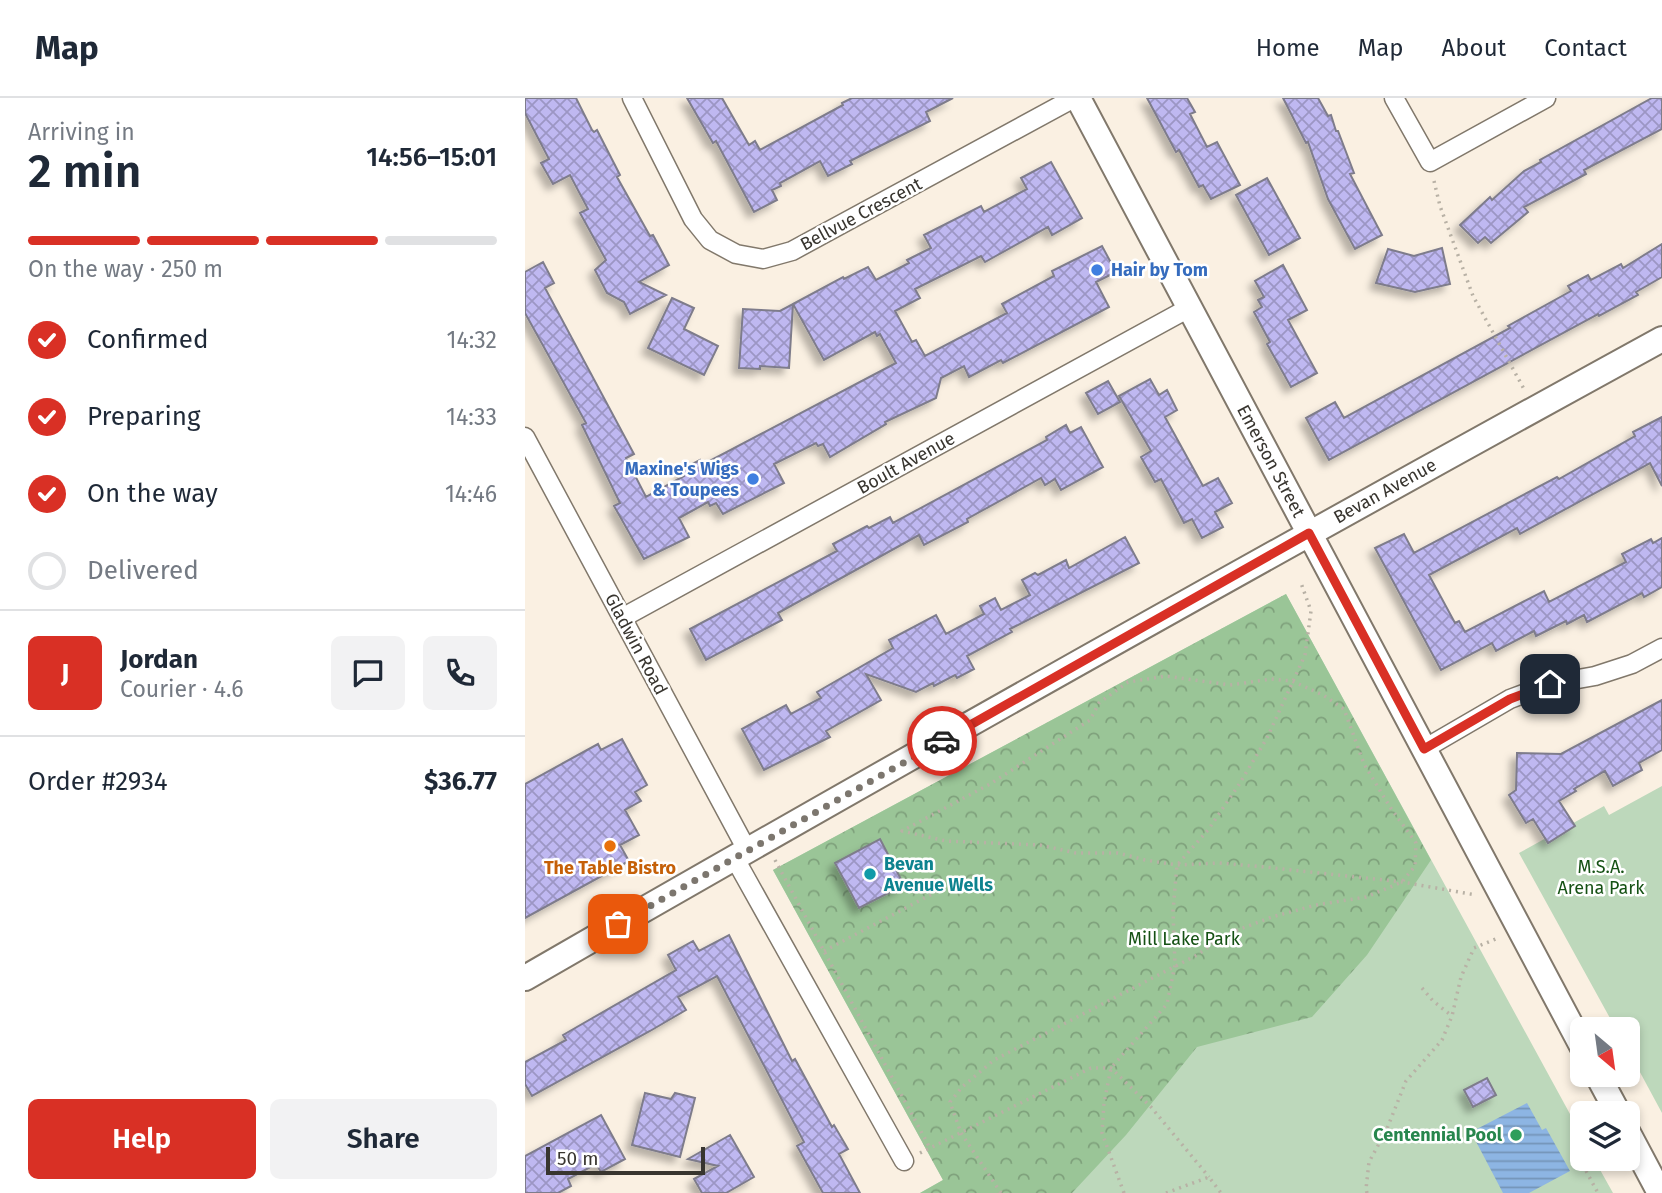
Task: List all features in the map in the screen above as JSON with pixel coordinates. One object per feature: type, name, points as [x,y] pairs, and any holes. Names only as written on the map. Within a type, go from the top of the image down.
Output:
[{"type":"street","name":"Bellvue Crescent","points":[[632,98],[693,219],[710,240],[736,254],[763,259],[792,251],[1076,98]]},
{"type":"street","name":"Emerson Street","points":[[1076,98],[1570,1023]]},
{"type":"street","points":[[1394,98],[1430,162],[1546,98]]},
{"type":"street","name":"Boult Avenue","points":[[622,618],[1189,308]]},
{"type":"street","name":"Bevan Avenue","points":[[525,978],[1309,533],[1662,339]]},
{"type":"street","name":"Gladwin Road","points":[[525,437],[749,849],[904,1161]]},
{"type":"street","points":[[1424,749],[1510,699],[1550,684],[1595,676],[1632,664],[1662,648]]},
{"type":"street","points":[[1640,1155],[1660,1193]]},
{"type":"path","points":[[1430,162],[1440,206],[1473,296],[1534,409]]},
{"type":"path","points":[[1124,1193],[1103,1133],[1104,1103],[1111,1068],[1167,1004],[1175,965],[1173,911],[1177,865],[1208,830],[1238,786],[1267,738],[1305,655],[1311,611],[1301,583]]},
{"type":"path","points":[[1001,1193],[961,1133],[950,1102],[962,1087],[994,1060],[1197,955],[1227,934],[1316,905],[1366,897],[1402,882],[1415,866],[1416,843],[1364,764],[1344,709],[1323,695],[1292,681],[1271,679],[1230,685],[1166,676],[1128,682],[1099,704],[1090,720],[990,784],[902,831],[946,841],[1040,845],[1076,853],[1118,853],[1177,865],[1219,863],[1402,882],[1505,901]]},
{"type":"path","points":[[749,849],[824,951],[930,1148]]},
{"type":"path","points":[[824,951],[936,892]]},
{"type":"path","points":[[1366,1192],[1369,1162],[1386,1131],[1406,1081],[1442,1040],[1461,977],[1474,948],[1520,928]]},
{"type":"path","points":[[1422,988],[1451,1016]]},
{"type":"path","points":[[938,1144],[1091,1068],[1111,1068],[1151,1107],[1221,1193]]},
{"type":"path","points":[[1586,1171],[1598,1193]]},
{"type":"path","points":[[1166,1193],[1209,1177]]},
{"type":"green space","name":"Mill Lake Park","points":[[1286,594],[1570,1114],[1570,1171],[1601,1171],[1613,1193],[920,1193],[943,1180],[773,870]]},
{"type":"green space","name":"Mill Lake Park","points":[[1286,594],[1431,860],[1367,955],[1312,1017],[1197,1047],[1126,1135],[1072,1193],[920,1193],[943,1180],[773,870]]},
{"type":"green space","name":"M.S.A. Arena Park","points":[[1662,786],[1662,1113],[1640,1072],[1640,1017],[1609,1017],[1519,853],[1604,806],[1609,815]]},
{"type":"water","points":[[1527,1103],[1542,1130],[1546,1128],[1570,1171],[1529,1193],[1503,1193],[1471,1132]]},
{"type":"building","points":[[525,98],[576,98],[592,130],[597,130],[620,175],[617,177],[669,265],[639,282],[666,295],[630,314],[624,302],[607,293],[595,270],[606,260],[580,213],[588,209],[570,175],[553,184],[541,163],[549,159],[525,113]]},
{"type":"building","points":[[687,98],[722,98],[749,145],[755,141],[760,150],[852,98],[953,98],[926,112],[930,121],[850,161],[852,164],[828,176],[820,161],[780,183],[781,186],[772,190],[777,200],[754,212],[716,141],[713,143]]},
{"type":"building","points":[[1147,98],[1187,98],[1195,112],[1190,114],[1207,147],[1217,142],[1240,185],[1211,199],[1203,185],[1199,187],[1179,150],[1176,152]]},
{"type":"building","points":[[1283,98],[1318,98],[1328,116],[1331,115],[1354,173],[1350,174],[1382,235],[1355,249],[1328,199],[1308,142],[1306,143]]},
{"type":"building","points":[[1652,98],[1662,98],[1662,129],[1584,170],[1586,174],[1524,207],[1528,212],[1491,243],[1485,237],[1478,243],[1460,225],[1490,197],[1492,200],[1524,171],[1541,162],[1540,160]]},
{"type":"building","points":[[1051,162],[1082,218],[1052,235],[1048,227],[985,262],[981,256],[915,289],[920,298],[895,311],[912,342],[916,340],[925,356],[1007,313],[1002,304],[1054,276],[1052,271],[1102,246],[1116,272],[1096,282],[1109,307],[1003,363],[1001,360],[969,377],[964,366],[941,378],[936,398],[885,422],[886,424],[830,457],[823,444],[818,446],[816,443],[774,464],[784,483],[723,514],[716,503],[710,506],[708,502],[679,518],[689,537],[644,559],[614,506],[620,503],[582,425],[586,423],[525,313],[525,272],[543,262],[554,283],[545,288],[634,454],[626,458],[646,497],[684,476],[681,470],[700,460],[702,465],[896,363],[880,334],[877,336],[875,332],[824,360],[793,304],[868,267],[876,280],[909,263],[907,260],[931,248],[924,235],[981,206],[984,212],[1027,189],[1021,178]]},
{"type":"building","points":[[1267,178],[1300,238],[1269,255],[1236,195]]},
{"type":"building","points":[[1662,244],[1662,277],[1636,292],[1638,295],[1329,460],[1306,418],[1335,402],[1344,418],[1510,328],[1508,326],[1571,291],[1568,286],[1588,275],[1591,280],[1621,264],[1623,268]]},
{"type":"building","points":[[1442,248],[1450,284],[1415,292],[1376,283],[1388,249],[1414,256]]},
{"type":"building","points":[[1283,265],[1307,310],[1288,320],[1317,373],[1291,387],[1267,344],[1270,342],[1254,312],[1262,307],[1258,300],[1264,297],[1255,281]]},
{"type":"building","points":[[672,298],[694,308],[684,329],[718,346],[704,375],[648,348]]},
{"type":"building","points":[[793,304],[789,368],[739,368],[743,309],[780,311]]},
{"type":"building","points":[[1150,379],[1159,395],[1167,390],[1177,410],[1165,417],[1203,486],[1218,478],[1232,503],[1215,512],[1223,527],[1202,538],[1192,519],[1184,523],[1161,479],[1155,482],[1141,457],[1151,451],[1119,396]]},
{"type":"building","points":[[1108,381],[1120,402],[1098,414],[1086,393]]},
{"type":"building","points":[[1662,417],[1662,486],[1650,463],[1520,534],[1517,528],[1429,575],[1455,623],[1459,621],[1465,632],[1544,591],[1549,602],[1626,562],[1622,554],[1651,539],[1653,543],[1662,538],[1662,587],[1644,597],[1642,593],[1587,622],[1584,615],[1536,636],[1534,631],[1496,651],[1492,643],[1441,670],[1375,548],[1404,534],[1414,553],[1557,477],[1559,479],[1635,436],[1633,432]]},
{"type":"building","points":[[1066,425],[1070,433],[1081,427],[1103,467],[1061,490],[1055,479],[1045,485],[1041,478],[924,545],[919,535],[778,613],[782,620],[706,660],[690,629],[837,551],[833,544],[890,517],[893,523],[1047,440],[1046,437]]},
{"type":"building","points":[[1125,537],[1139,563],[1010,629],[1012,632],[967,656],[974,669],[957,678],[955,675],[916,692],[866,674],[881,700],[826,731],[830,737],[764,770],[742,729],[786,705],[791,714],[821,698],[817,692],[893,648],[889,640],[936,615],[946,634],[984,614],[980,606],[995,598],[1001,610],[1030,595],[1022,580],[1066,560],[1069,568]]},
{"type":"building","points":[[1662,700],[1662,750],[1639,763],[1642,770],[1613,786],[1605,771],[1574,789],[1576,791],[1559,801],[1575,826],[1548,843],[1533,819],[1526,823],[1509,795],[1516,790],[1517,753],[1561,754]]},
{"type":"building","points":[[622,739],[647,785],[635,792],[641,801],[625,810],[639,835],[620,845],[629,861],[525,918],[525,784],[598,744],[601,750]]},
{"type":"building","name":"Bevan Avenue Wells","points":[[880,839],[904,885],[859,908],[835,863]]},
{"type":"building","points":[[729,935],[792,1061],[795,1059],[832,1127],[834,1125],[848,1149],[839,1154],[860,1193],[823,1193],[797,1146],[804,1142],[717,976],[678,997],[686,1010],[650,1031],[532,1096],[525,1084],[525,1062],[566,1040],[563,1035],[676,970],[668,955],[693,941],[699,951]]},
{"type":"building","points":[[1487,1078],[1496,1095],[1473,1107],[1464,1090]]},
{"type":"building","points":[[645,1093],[671,1099],[675,1093],[695,1098],[680,1157],[632,1145]]},
{"type":"building","points":[[601,1115],[625,1159],[601,1172],[596,1164],[568,1179],[571,1186],[558,1193],[525,1193],[525,1156]]},
{"type":"building","points":[[730,1135],[754,1177],[726,1193],[702,1193],[694,1179],[718,1166],[688,1159]]},
{"type":"way so far","points":[[618,924],[942,741]]},
{"type":"place","name":"Hair by Tom","points":[[1097,270]]},
{"type":"place","name":"Maxine's Wigs & Toupees","points":[[753,479]]},
{"type":"place","name":"The Table Bistro","points":[[610,846]]},
{"type":"place","name":"Bevan Avenue Wells","points":[[870,874]]},
{"type":"place","name":"Centennial Pool","points":[[1516,1135]]},
{"type":"route","points":[[942,741],[1309,533],[1424,749],[1510,699],[1550,684]]}]
